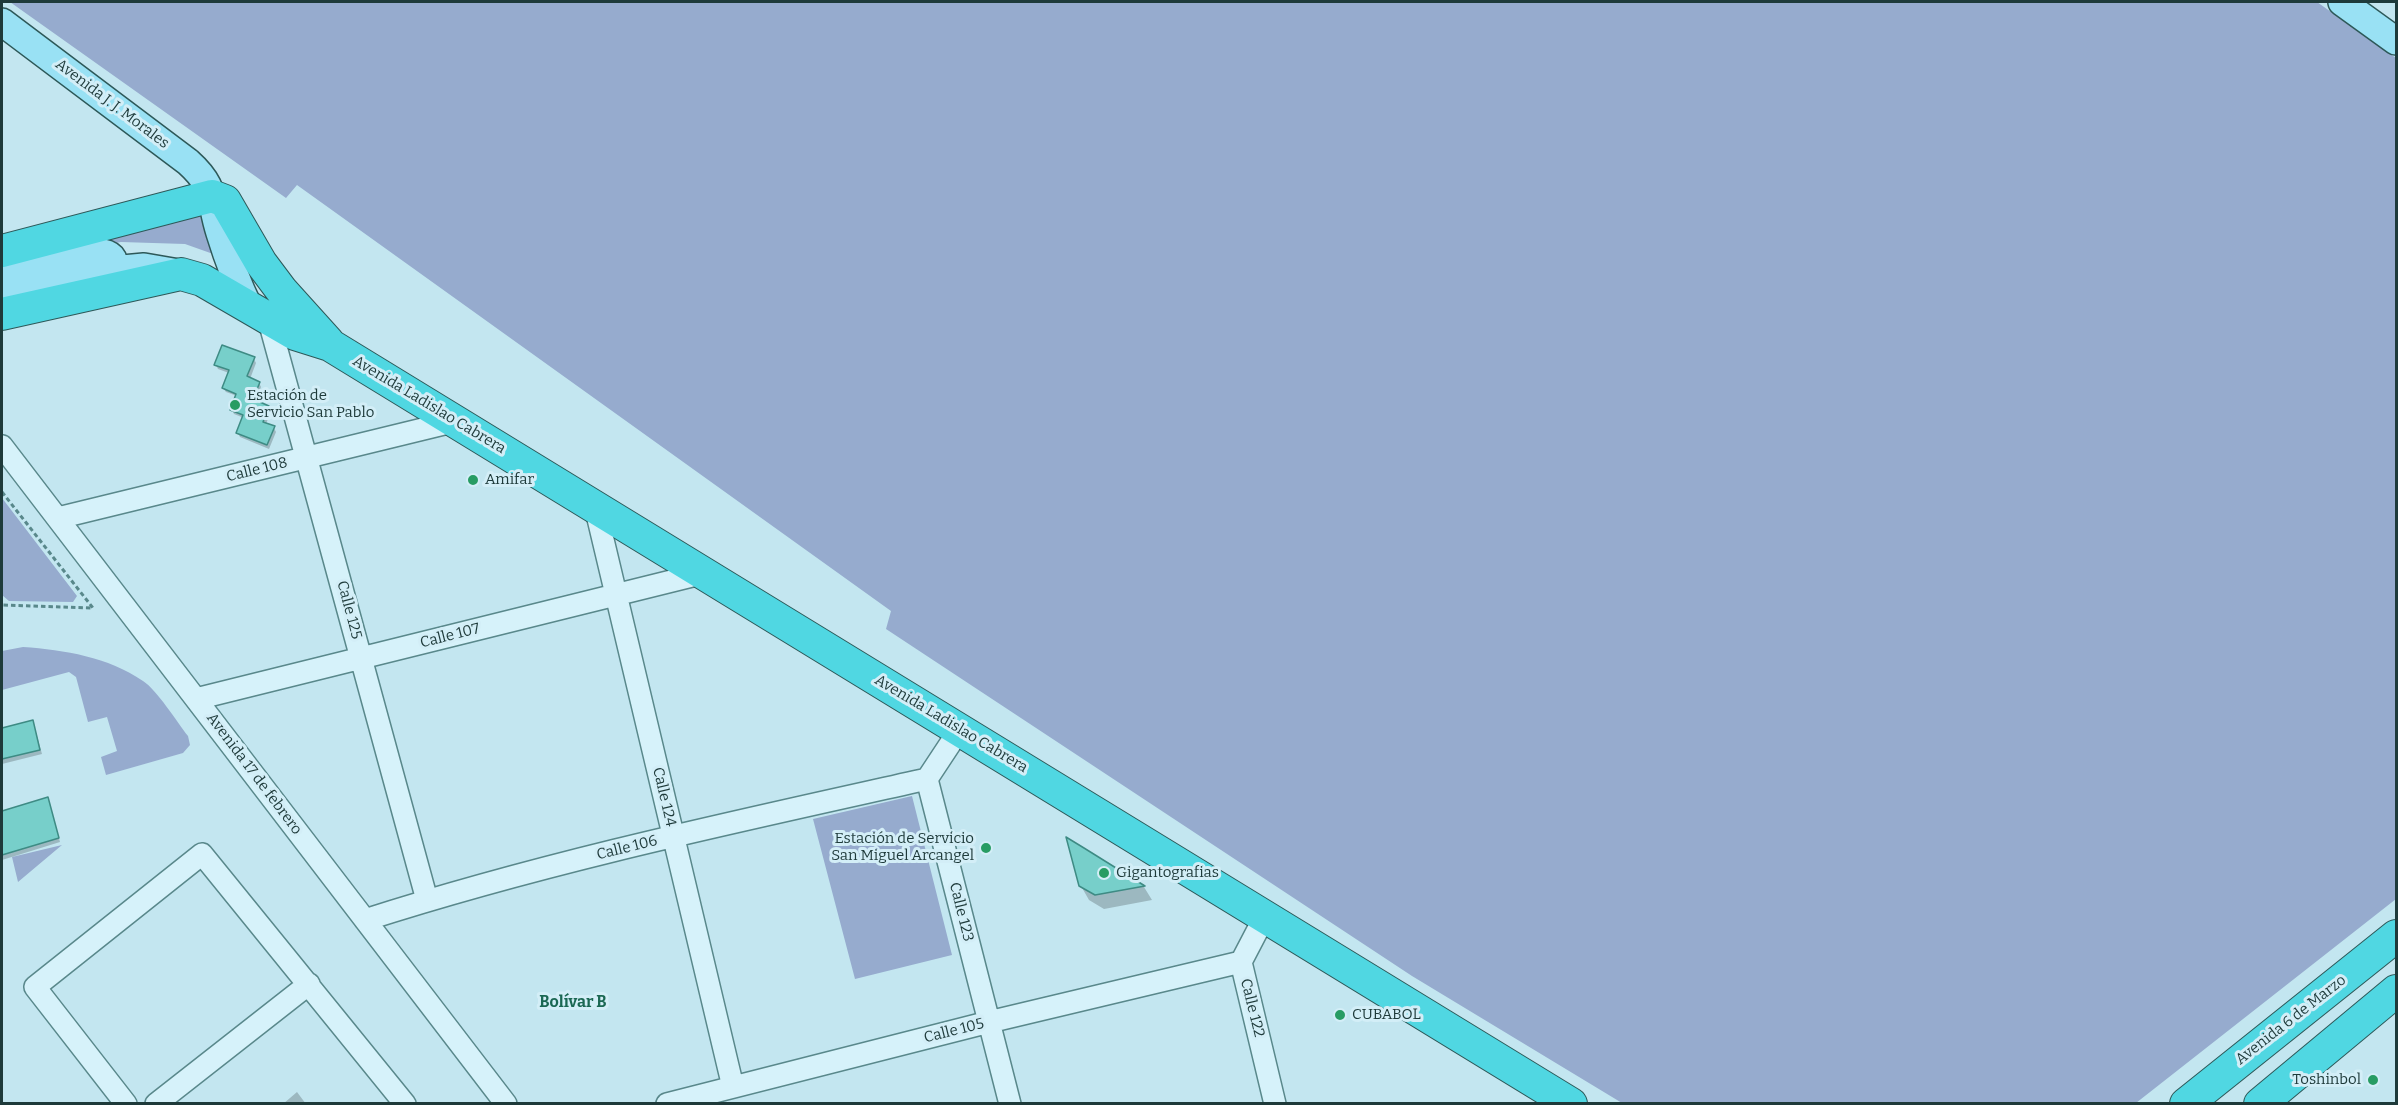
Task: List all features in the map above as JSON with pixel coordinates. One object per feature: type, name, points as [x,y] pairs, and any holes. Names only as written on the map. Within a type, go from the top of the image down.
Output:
[{"type":"highway","points":[[2,251],[212,195]]},
{"type":"highway","name":"Avenida Ladislao Cabrera","points":[[212,195],[225,201],[261,263],[282,291],[330,345]]},
{"type":"highway","points":[[2,314],[181,274]]},
{"type":"highway","name":"Avenida Ladislao Cabrera","points":[[181,274],[202,280],[295,334],[330,345],[1569,1103]]},
{"type":"highway","name":"Avenida 6 de Marzo","points":[[2186,1104],[2397,936]]},
{"type":"highway","points":[[2260,1104],[2397,991]]},
{"type":"main road","points":[[2342,2],[2397,40]]},
{"type":"main road","name":"Avenida J. J. Morales","points":[[2,22],[203,175],[212,195],[219,230],[237,283],[259,314]]},
{"type":"main road","name":"Avenida Ladislao Cabrera","points":[[2,298],[107,262]]},
{"type":"main road","name":"Avenida Ladislao Cabrera","points":[[2,278],[107,262],[181,274]]},
{"type":"street","name":"Calle 125","points":[[259,314],[308,457],[427,900]]},
{"type":"street","name":"Calle 108","points":[[58,518],[456,421]]},
{"type":"street","name":"Avenida 17 de febrero","points":[[2,446],[506,1104]]},
{"type":"street","name":"Calle 124","points":[[595,506],[733,1087]]},
{"type":"street","name":"Calle 107","points":[[196,699],[704,573]]},
{"type":"street","points":[[927,779],[960,729]]},
{"type":"street","name":"Calle 106","points":[[365,920],[427,900],[674,836],[927,779]]},
{"type":"street","name":"Calle 123","points":[[927,779],[1010,1104]]},
{"type":"street","points":[[126,1104],[35,987],[202,854],[405,1104]]},
{"type":"street","name":"Calle 122","points":[[1265,916],[1241,962],[1275,1104]]},
{"type":"street","name":"Calle 105","points":[[667,1104],[989,1022],[1241,962]]},
{"type":"street","points":[[156,1104],[309,984]]},
{"type":"path","points":[[2,492],[93,608],[2,604]]},
{"type":"shaded area","points":[[10,2],[2317,2],[2396,58],[2396,899],[2136,1103],[1622,1103],[1412,976],[886,629],[891,611],[297,185],[286,198]]},
{"type":"shaded area","points":[[183,216],[202,217],[214,239],[216,255],[185,244],[121,242],[2,264]]},
{"type":"shaded area","points":[[2,498],[77,596],[73,602],[9,601],[2,595]]},
{"type":"shaded area","points":[[23,647],[86,656],[130,673],[149,685],[188,736],[190,745],[183,753],[106,775],[101,757],[117,751],[107,717],[88,722],[76,677],[69,672],[2,690],[2,651]]},
{"type":"shaded area","points":[[912,796],[952,955],[855,979],[813,819]]},
{"type":"shaded area","points":[[62,845],[18,882],[12,857]]},
{"type":"building","points":[[222,345],[255,357],[247,376],[260,382],[253,399],[269,406],[263,422],[275,426],[267,445],[236,433],[243,415],[230,410],[236,394],[222,388],[229,370],[214,365]]},
{"type":"building","points":[[33,720],[40,750],[2,759],[2,728]]},
{"type":"building","points":[[48,797],[59,838],[2,855],[2,811]]},
{"type":"building","points":[[1066,837],[1145,886],[1095,895],[1079,886]]},
{"type":"place","name":"Estación de Servicio San Pablo","points":[[235,405]]},
{"type":"place","name":"Amifar","points":[[473,480]]},
{"type":"place","name":"Estación de Servicio San Miguel Arcangel","points":[[986,848]]},
{"type":"place","name":"Gigantografias","points":[[1104,873]]},
{"type":"place","name":"CUBABOL","points":[[1340,1015]]},
{"type":"place","name":"Toshinbol","points":[[2373,1080]]},
{"type":"district","name":"Bolívar B","points":[[573,1003]]}]
